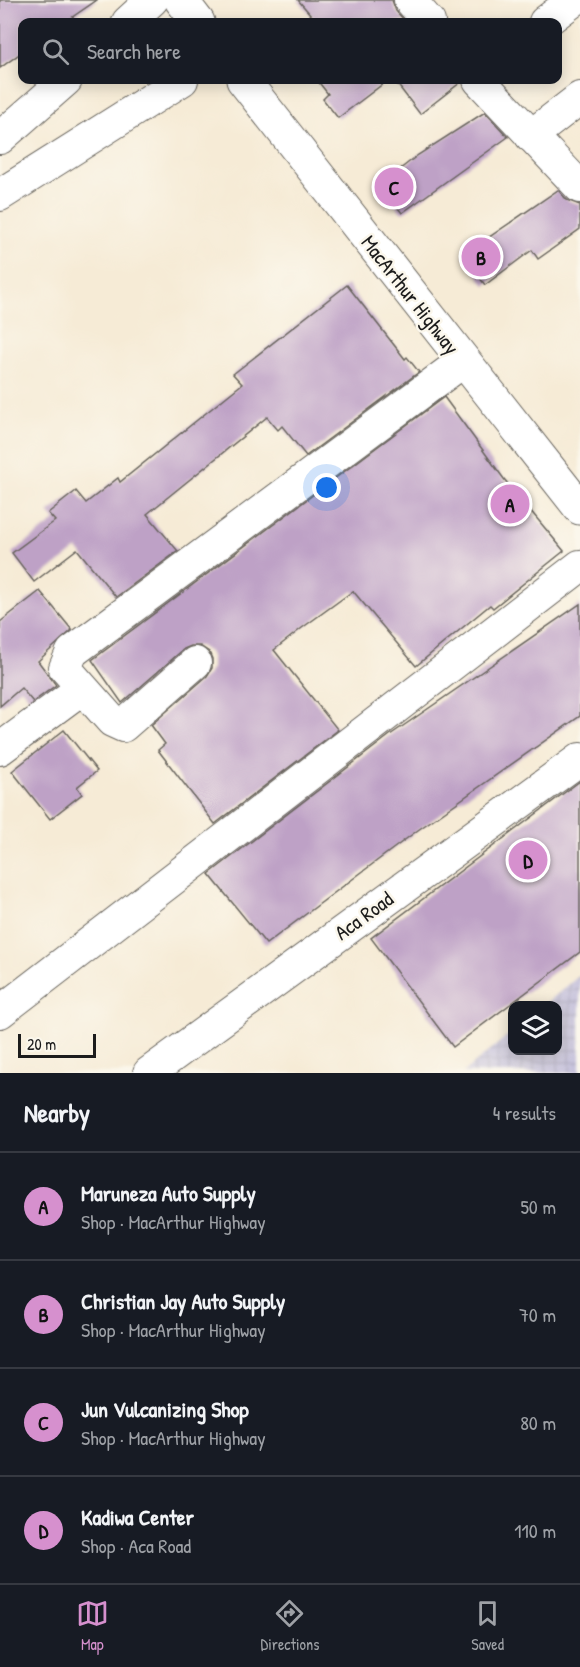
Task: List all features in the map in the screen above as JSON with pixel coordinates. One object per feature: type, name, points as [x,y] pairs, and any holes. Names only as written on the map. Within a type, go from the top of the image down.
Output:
[{"type":"highway","points":[[181,0],[195,18]]},
{"type":"highway","name":"MacArthur Highway","points":[[246,84],[462,362],[580,508]]},
{"type":"street","points":[[132,18],[152,0]]},
{"type":"street","points":[[410,0],[426,18]]},
{"type":"street","points":[[550,18],[574,0]]},
{"type":"street","points":[[0,138],[61,84]]},
{"type":"street","points":[[0,195],[176,84]]},
{"type":"street","points":[[482,84],[580,187]]},
{"type":"street","points":[[531,136],[580,98]]},
{"type":"street","points":[[195,663],[123,726],[112,721],[81,689],[65,668],[72,652],[462,362]]},
{"type":"street","points":[[0,1012],[580,566]]},
{"type":"street","points":[[0,749],[81,689]]},
{"type":"street","name":"Aca Road","points":[[149,1073],[580,759]]},
{"type":"shaded area","points":[[580,975],[580,1073],[463,1073],[508,1035],[508,1055],[562,1055],[562,1001],[549,1001]]},
{"type":"building","points":[[0,0],[97,0],[71,18],[18,18],[18,55],[0,68]]},
{"type":"building","points":[[298,0],[392,0],[396,11],[402,18],[314,18]]},
{"type":"building","points":[[320,84],[383,84],[338,118],[323,99],[328,94]]},
{"type":"building","points":[[397,84],[458,84],[420,114]]},
{"type":"building","points":[[485,112],[508,137],[402,213],[380,185],[418,155]]},
{"type":"building","points":[[558,190],[567,200],[580,205],[580,229],[538,259],[532,250],[485,285],[463,255]]},
{"type":"building","points":[[347,285],[405,359],[407,357],[419,372],[306,456],[282,426],[278,430],[267,417],[147,514],[178,551],[116,597],[77,549],[34,582],[12,553],[55,521],[48,513],[76,491],[86,503],[118,478],[120,482],[242,384],[233,374]]},
{"type":"building","points":[[444,397],[504,479],[564,551],[493,608],[490,605],[416,666],[353,591],[302,628],[274,650],[338,730],[215,824],[158,750],[165,744],[151,725],[207,676],[212,668],[209,652],[200,646],[184,649],[122,703],[92,660]]},
{"type":"building","points":[[40,591],[72,630],[38,661],[56,685],[33,702],[21,688],[0,706],[0,622]]},
{"type":"building","points":[[580,604],[580,716],[418,830],[266,944],[209,874],[390,735]]},
{"type":"building","points":[[64,730],[97,771],[77,787],[82,794],[50,819],[12,771]]},
{"type":"building","points":[[580,781],[580,952],[514,1001],[508,1001],[508,1006],[453,1047],[371,938]]},
{"type":"place","name":"Jun Vulcanizing Shop","points":[[394,187]]},
{"type":"place","name":"Christian Jay Auto Supply","points":[[481,257]]},
{"type":"place","name":"Maruneza Auto Supply","points":[[510,504]]},
{"type":"place","name":"Kadiwa Center","points":[[528,860]]}]
